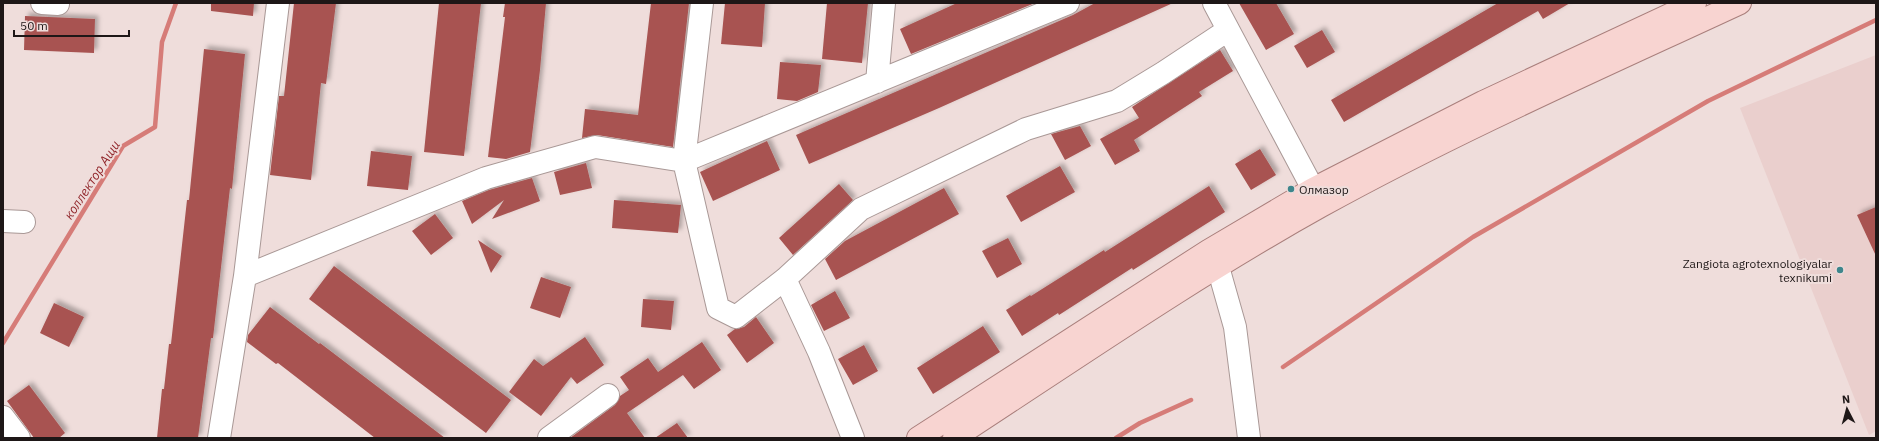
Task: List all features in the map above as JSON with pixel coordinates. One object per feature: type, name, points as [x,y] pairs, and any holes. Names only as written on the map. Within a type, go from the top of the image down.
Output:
[{"type":"main road","points":[[918,438],[1208,251],[1313,189],[1483,102],[1695,3]]},
{"type":"main road","points":[[954,438],[1218,267],[1321,206],[1491,119],[1740,3]]},
{"type":"street","points":[[218,438],[244,276],[278,3]]},
{"type":"street","points":[[702,3],[684,161],[718,308],[736,316],[785,280],[861,209],[1026,129],[1117,101],[1163,74],[1228,30]]},
{"type":"street","points":[[877,82],[884,3]]},
{"type":"street","points":[[244,276],[486,178],[595,147],[684,161],[877,82],[1044,7],[1068,3]]},
{"type":"street","points":[[1214,3],[1313,189]]},
{"type":"street","points":[[1218,267],[1235,327],[1249,438]]},
{"type":"street","points":[[785,280],[819,352],[853,438]]},
{"type":"street","points":[[549,438],[608,395]]},
{"type":"street","points":[[3,417],[19,438]]},
{"type":"shaded area","name":"Zangiota agrotexnologiyalar texnikumi","points":[[1876,55],[1876,431],[1869,435],[1740,108]]},
{"type":"building","points":[[211,3],[254,3],[253,16],[211,11]]},
{"type":"building","points":[[294,3],[336,3],[326,84],[321,83],[311,180],[270,175],[279,96],[284,96]]},
{"type":"building","points":[[439,3],[481,3],[464,156],[424,152]]},
{"type":"building","points":[[505,3],[546,3],[530,152],[506,159],[488,157],[505,17],[503,17]]},
{"type":"building","points":[[651,3],[689,3],[673,147],[597,135],[582,138],[585,109],[638,115]]},
{"type":"building","points":[[725,3],[765,3],[762,47],[721,44]]},
{"type":"building","points":[[827,3],[868,3],[862,63],[822,59]]},
{"type":"building","points":[[957,3],[1035,3],[911,54],[900,29]]},
{"type":"building","points":[[1095,3],[1173,3],[939,108],[809,164],[796,135],[1073,15]]},
{"type":"building","points":[[1239,3],[1276,3],[1294,34],[1266,50]]},
{"type":"building","points":[[1498,3],[1570,3],[1543,19],[1538,11],[1344,122],[1331,100]]},
{"type":"building","points":[[25,16],[95,19],[94,53],[24,50]]},
{"type":"building","points":[[1322,30],[1335,52],[1307,68],[1294,46]]},
{"type":"building","points":[[204,49],[245,54],[232,189],[230,188],[213,338],[211,338],[198,438],[157,438],[162,389],[164,389],[169,344],[171,344],[187,200],[189,200]]},
{"type":"building","points":[[1220,50],[1233,71],[1199,92],[1202,96],[1134,140],[1140,151],[1115,165],[1100,139],[1139,118],[1132,107]]},
{"type":"building","points":[[780,62],[821,65],[818,92],[797,101],[777,99]]},
{"type":"building","points":[[1080,126],[1091,146],[1065,160],[1051,134]]},
{"type":"building","points":[[767,141],[780,170],[713,201],[700,172]]},
{"type":"building","points":[[1260,149],[1276,175],[1251,190],[1235,164]]},
{"type":"building","points":[[371,151],[412,156],[408,190],[367,186]]},
{"type":"building","points":[[586,163],[592,188],[560,195],[554,172]]},
{"type":"building","points":[[1060,166],[1075,192],[1021,222],[1006,196]]},
{"type":"building","points":[[532,178],[540,201],[492,219],[504,200],[472,224],[462,201],[489,190]]},
{"type":"building","points":[[839,184],[853,200],[793,255],[779,238]]},
{"type":"building","points":[[1209,186],[1225,212],[1133,270],[1132,268],[1059,315],[1058,313],[1022,336],[1006,310],[1104,250],[1105,252]]},
{"type":"building","points":[[944,188],[959,214],[836,280],[825,259],[845,241]]},
{"type":"building","points":[[614,200],[681,205],[678,233],[612,228]]},
{"type":"building","points":[[1876,207],[1876,256],[1857,215]]},
{"type":"building","points":[[435,214],[453,238],[431,255],[412,231]]},
{"type":"building","points":[[1008,238],[1022,264],[997,278],[982,251]]},
{"type":"building","points":[[478,240],[502,256],[491,273]]},
{"type":"building","points":[[334,266],[511,400],[486,433],[309,299]]},
{"type":"building","points":[[541,277],[571,287],[560,318],[530,308]]},
{"type":"building","points":[[835,291],[850,318],[824,331],[811,305]]},
{"type":"building","points":[[643,299],[674,301],[671,330],[641,327]]},
{"type":"building","points":[[54,303],[84,317],[69,347],[40,333]]},
{"type":"building","points":[[270,307],[445,438],[375,438],[278,363],[276,364],[247,342],[248,335]]},
{"type":"building","points":[[756,317],[774,343],[747,363],[727,335],[735,329],[744,327]]},
{"type":"building","points":[[983,326],[1000,352],[933,394],[917,368]]},
{"type":"building","points":[[585,337],[604,365],[577,384],[571,377],[541,416],[509,392],[534,359],[543,366]]},
{"type":"building","points":[[702,342],[721,370],[694,389],[683,375],[627,413],[645,438],[570,438],[615,405],[620,396],[629,390],[620,377],[648,358],[658,372]]},
{"type":"building","points":[[864,345],[878,371],[853,385],[838,359]]},
{"type":"building","points":[[29,385],[65,433],[59,438],[34,438],[7,401]]},
{"type":"building","points":[[677,423],[688,438],[655,438]]},
{"type":"waterway","name":"коллектор Ащи","points":[[3,343],[123,146],[155,127],[162,42],[176,3]]},
{"type":"waterway","points":[[1283,367],[1473,237],[1708,101],[1876,20]]},
{"type":"waterway","points":[[1116,438],[1140,423],[1191,400]]},
{"type":"place","name":"Олмазор","points":[[1291,189]]},
{"type":"place","name":"Zangiota agrotexnologiyalar texnikumi","points":[[1840,270]]}]
